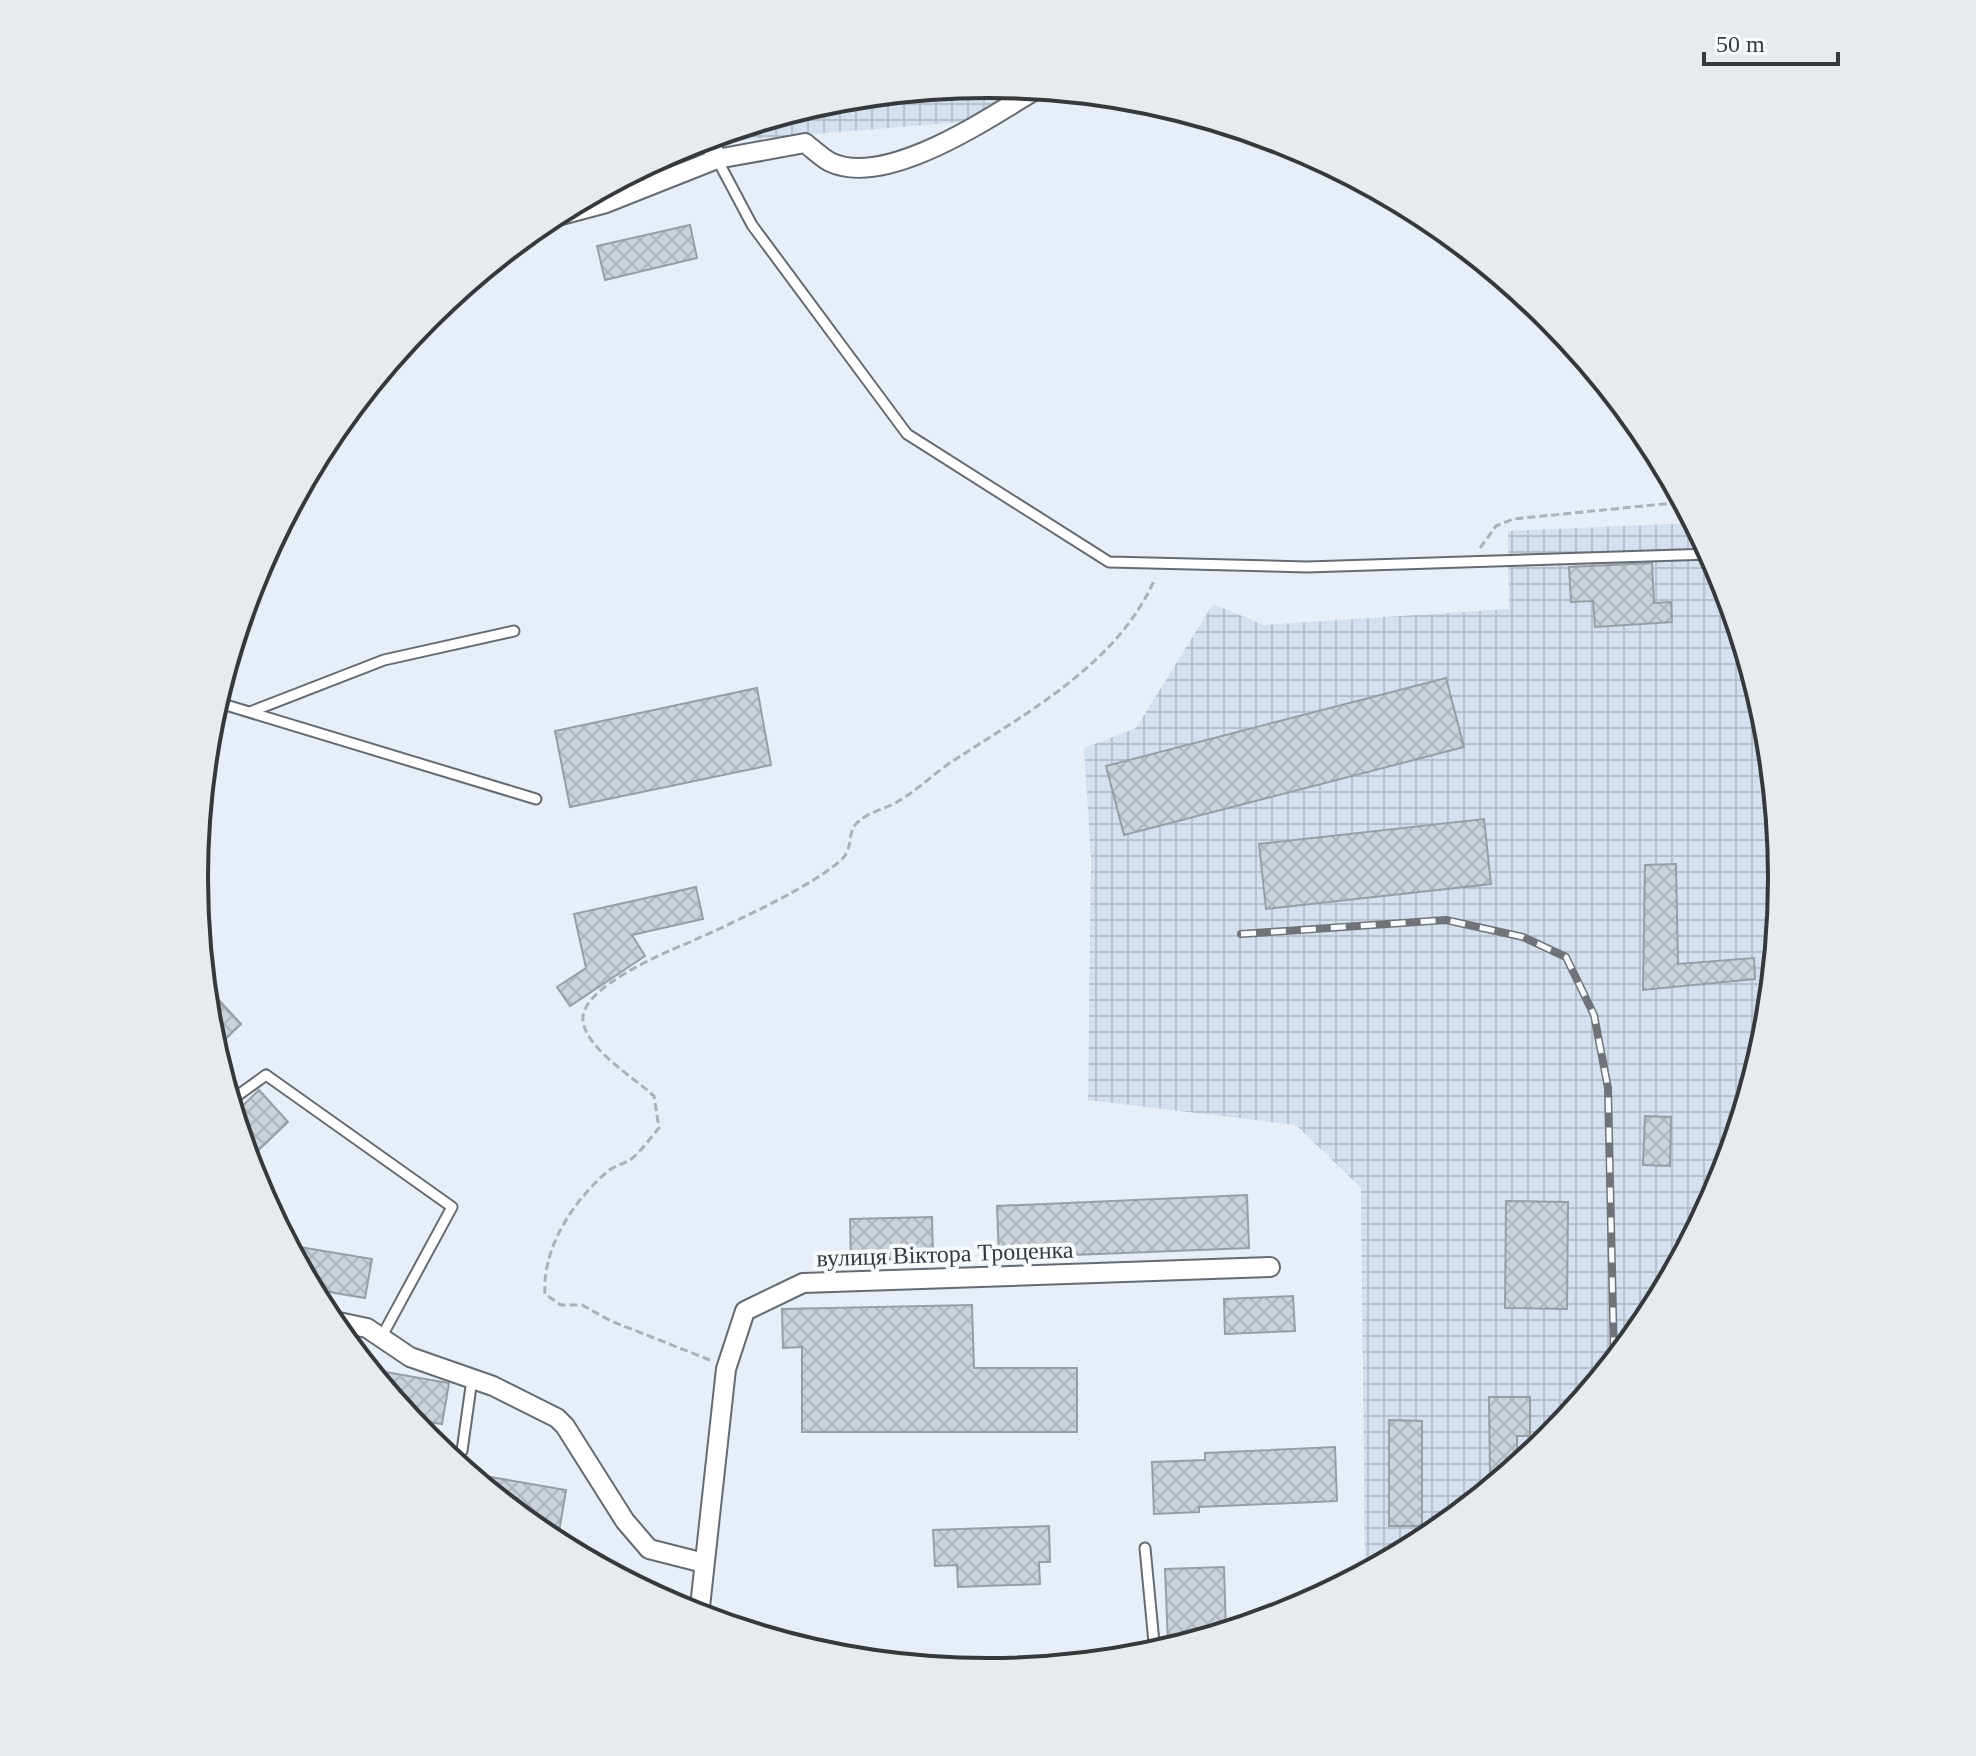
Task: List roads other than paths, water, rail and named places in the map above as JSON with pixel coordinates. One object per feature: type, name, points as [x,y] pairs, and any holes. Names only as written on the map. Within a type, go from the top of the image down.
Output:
[{"type":"street","points":[[592,207],[717,159],[805,143],[832,163],[861,168],[887,163],[946,142],[1019,99]]},
{"type":"street","points":[[713,148],[717,159]]},
{"type":"street","name":"вулиця Віктора Троценка","points":[[700,1603],[726,1369],[745,1311],[803,1283],[1270,1267]]},
{"type":"street","points":[[348,1323],[382,1336],[410,1357],[521,1398],[565,1426],[625,1521],[649,1549],[704,1563]]},
{"type":"lane","points":[[717,159],[752,225],[907,434],[1109,562],[1307,567],[1698,554]]},
{"type":"lane","points":[[250,712],[384,660],[514,631]]},
{"type":"lane","points":[[228,706],[536,799]]},
{"type":"lane","points":[[239,1094],[266,1075],[452,1207],[382,1336]]},
{"type":"lane","points":[[462,1451],[472,1379]]},
{"type":"lane","points":[[1145,1548],[1154,1640]]},
{"type":"railway","points":[[1241,934],[1446,920],[1523,937],[1566,957],[1594,1015],[1608,1088],[1614,1344]]}]
